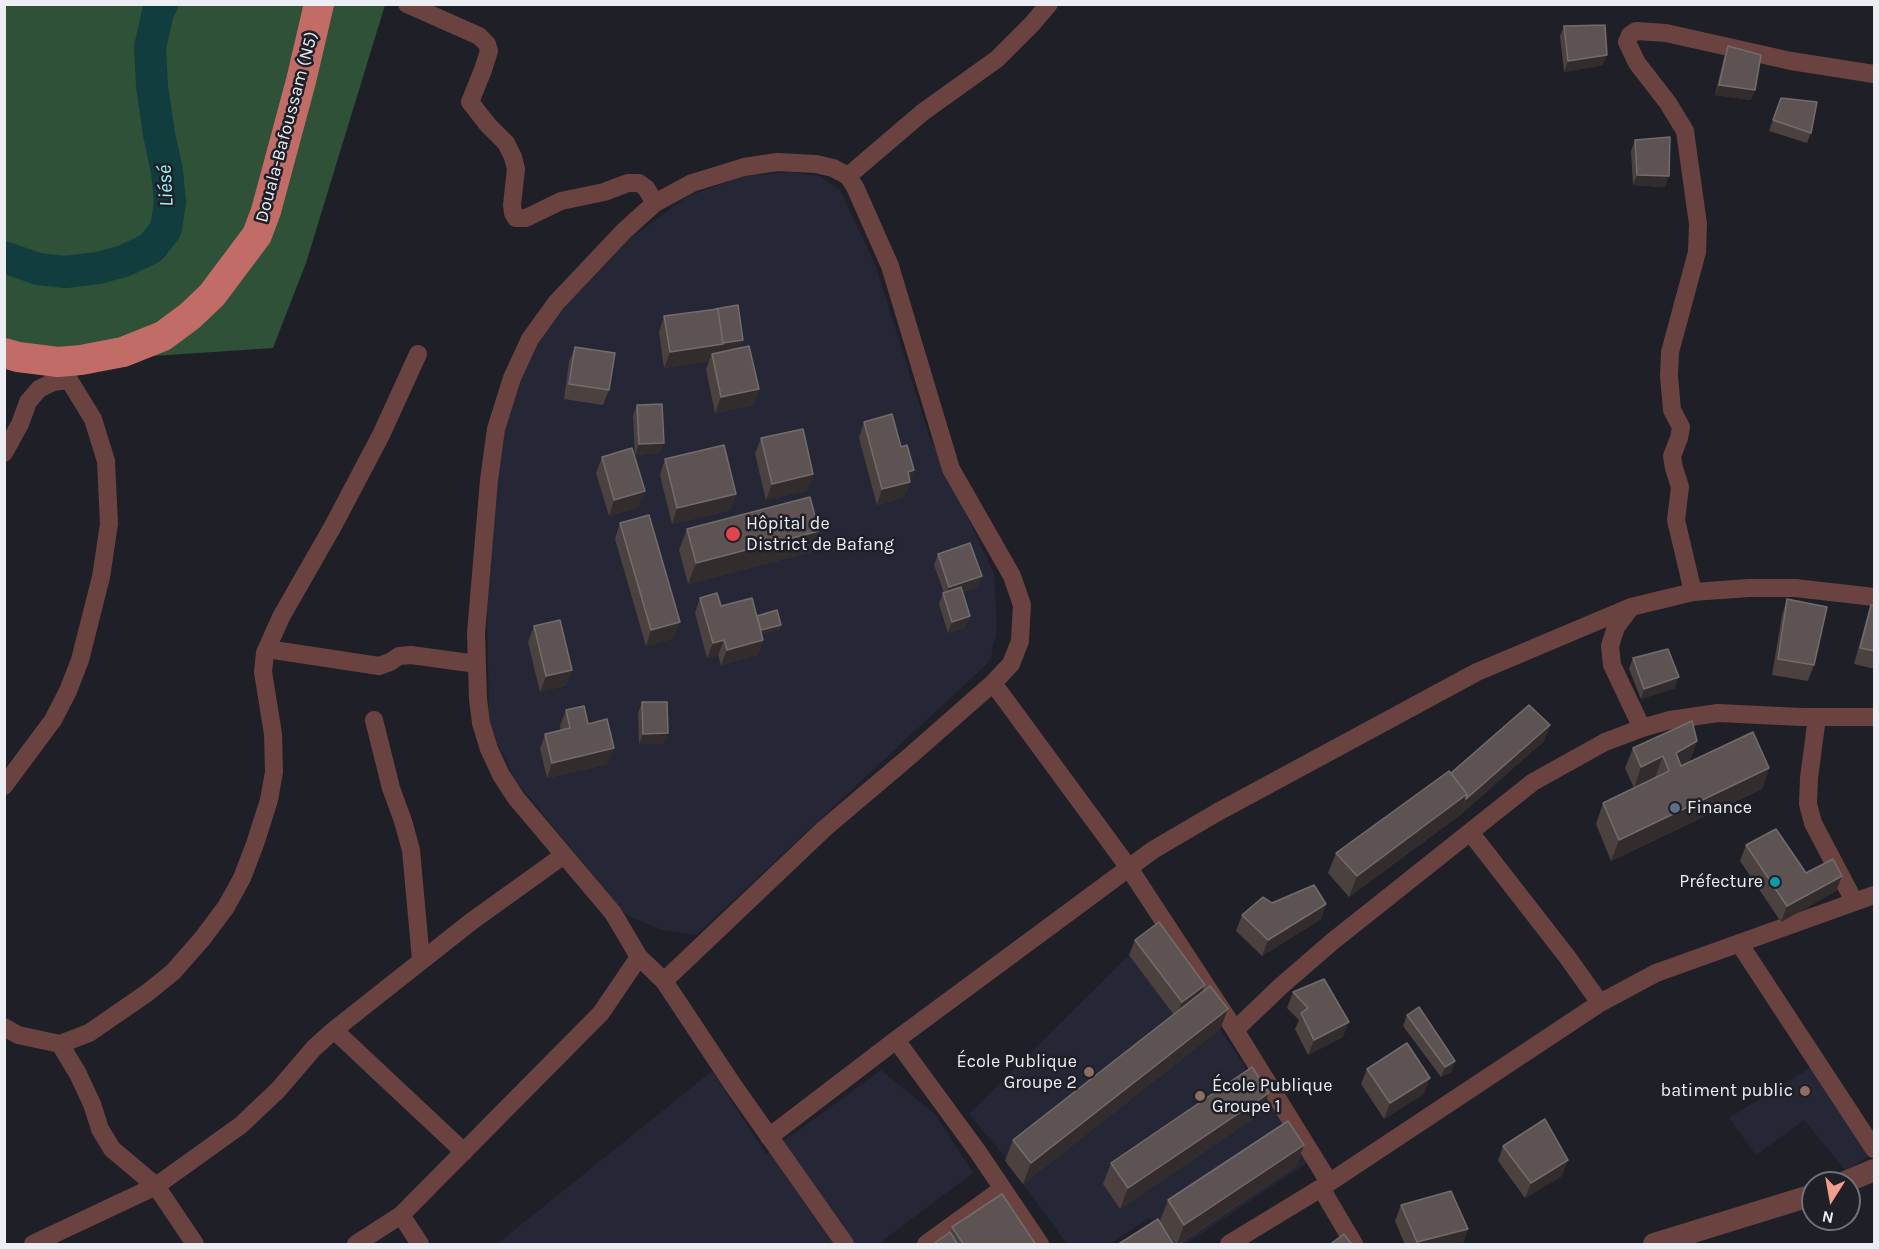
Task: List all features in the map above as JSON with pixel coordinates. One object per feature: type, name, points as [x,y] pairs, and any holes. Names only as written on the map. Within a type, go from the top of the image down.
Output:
[{"type":"highway","name":"Douala-Bafoussam (N5)","points":[[4,354],[63,371],[81,360],[123,352],[163,336],[190,316],[212,295],[257,235],[266,211],[319,5]]},
{"type":"street","points":[[406,4],[479,36],[487,44],[489,51],[470,102],[506,143],[513,157],[516,169],[512,205],[516,218],[526,218],[561,201],[604,192],[628,183],[639,183],[646,188],[655,203]]},
{"type":"street","points":[[848,176],[922,112],[997,59],[1049,4]]},
{"type":"street","points":[[1693,592],[1676,520],[1680,487],[1672,456],[1681,427],[1672,411],[1670,352],[1697,252],[1698,224],[1684,131],[1668,103],[1637,63],[1627,42],[1630,35],[1636,31],[1666,33],[1791,61],[1875,74]]},
{"type":"street","points":[[664,981],[825,828],[993,683],[1011,664],[1020,641],[1022,605],[1012,576],[951,469],[890,266],[848,176],[833,168],[816,164],[777,162],[744,167],[693,183],[655,203],[624,231],[556,303],[530,339],[512,378],[496,429],[489,480],[476,633],[480,715],[489,749],[501,775],[516,798],[613,913],[639,957],[664,981],[845,1245]]},
{"type":"street","points":[[4,1027],[18,1035],[60,1044],[89,1033],[173,972],[226,907],[242,878],[255,844],[269,800],[274,772],[273,735],[263,672],[267,649],[280,617],[333,526],[381,435],[418,354]]},
{"type":"street","points":[[4,453],[20,424],[28,402],[39,389],[52,382],[63,371],[93,419],[105,460],[109,524],[101,577],[80,660],[68,691],[52,720],[4,786]]},
{"type":"street","points":[[769,1137],[896,1040],[1170,839],[1477,672],[1631,607],[1693,592],[1749,588],[1795,588],[1875,597]]},
{"type":"street","points":[[1631,607],[1616,627],[1610,646],[1612,665],[1642,728]]},
{"type":"street","points":[[267,649],[379,666],[399,656],[411,655],[477,664]]},
{"type":"street","points":[[993,683],[1129,868],[1235,1030],[1325,1185],[1354,1245]]},
{"type":"street","points":[[1235,1030],[1333,941],[1533,782],[1605,742],[1670,720],[1718,712],[1817,717],[1875,717]]},
{"type":"street","points":[[1817,717],[1808,804],[1813,823],[1854,901]]},
{"type":"street","points":[[375,720],[391,788],[404,821],[411,850],[421,960]]},
{"type":"street","points":[[1470,832],[1600,1003]]},
{"type":"street","points":[[33,1245],[156,1186],[240,1125],[278,1090],[314,1048],[334,1030],[472,921],[564,855]]},
{"type":"street","points":[[1229,1245],[1325,1185],[1600,1003],[1656,973],[1875,895]]},
{"type":"street","points":[[1739,943],[1875,1149]]},
{"type":"street","points":[[356,1245],[401,1215],[601,1013],[639,957]]},
{"type":"street","points":[[334,1030],[464,1152]]},
{"type":"street","points":[[896,1040],[978,1152],[1040,1245]]},
{"type":"street","points":[[60,1044],[78,1074],[92,1104],[100,1129],[112,1149],[156,1186],[195,1245]]},
{"type":"street","points":[[1861,1176],[1875,1170]]},
{"type":"street","points":[[926,1245],[1002,1189]]},
{"type":"street","points":[[1654,1245],[1801,1200]]},
{"type":"street","points":[[401,1215],[420,1245]]},
{"type":"shaded area","name":"Hôpital de District de Bafang","points":[[791,172],[820,176],[840,190],[875,264],[929,435],[994,574],[997,629],[990,661],[696,935],[662,930],[626,915],[515,780],[489,725],[487,603],[492,495],[509,402],[535,339],[628,240],[688,196],[744,176]]},
{"type":"shaded area","points":[[1153,938],[1220,1029],[1308,1162],[1186,1244],[1170,1244],[1149,1218],[1110,1244],[1067,1244],[1005,1157],[969,1114],[1129,955]]},
{"type":"shaded area","name":"batiment public","points":[[1818,1063],[1874,1152],[1846,1171],[1804,1120],[1756,1155],[1729,1118]]},
{"type":"shaded area","points":[[881,1070],[935,1114],[973,1173],[878,1244],[497,1244],[712,1071],[766,1154]]},
{"type":"green space","points":[[5,5],[385,5],[306,263],[273,348],[5,366]]},
{"type":"building","points":[[1605,25],[1607,55],[1568,61],[1564,26]]},
{"type":"building","points":[[1728,46],[1761,55],[1755,90],[1719,85]]},
{"type":"building","points":[[1781,98],[1817,102],[1811,133],[1773,120]]},
{"type":"building","points":[[1670,137],[1669,176],[1637,175],[1635,140]]},
{"type":"building","points":[[738,305],[743,340],[723,343],[718,309],[715,309]]},
{"type":"building","points":[[718,309],[723,344],[670,352],[664,316]]},
{"type":"building","points":[[749,346],[759,389],[721,397],[712,354]]},
{"type":"building","points":[[575,347],[615,353],[609,390],[569,384]]},
{"type":"building","points":[[662,404],[664,443],[639,444],[637,405]]},
{"type":"building","points":[[892,414],[901,447],[907,445],[914,470],[908,472],[910,482],[882,489],[864,422]]},
{"type":"building","points":[[803,429],[813,474],[772,484],[761,438]]},
{"type":"building","points":[[724,445],[736,494],[677,508],[665,459]]},
{"type":"building","points":[[632,448],[645,491],[614,500],[602,457]]},
{"type":"building","points":[[810,497],[819,531],[696,563],[687,529]]},
{"type":"building","points":[[649,515],[680,622],[651,630],[620,523]]},
{"type":"building","points":[[970,543],[982,576],[949,587],[938,554]]},
{"type":"building","points":[[961,587],[970,616],[952,622],[943,593]]},
{"type":"building","points":[[717,593],[721,606],[752,598],[763,640],[727,650],[724,640],[713,643],[700,598]]},
{"type":"building","points":[[1787,599],[1827,607],[1814,665],[1778,659]]},
{"type":"building","points":[[1871,605],[1875,606],[1875,651],[1860,648]]},
{"type":"building","points":[[777,610],[781,625],[761,630],[757,616]]},
{"type":"building","points":[[560,620],[572,670],[546,676],[534,626]]},
{"type":"building","points":[[1668,649],[1679,677],[1644,689],[1633,658]]},
{"type":"building","points":[[642,702],[667,702],[668,733],[643,734]]},
{"type":"building","points":[[1529,705],[1550,725],[1466,799],[1467,794],[1451,773]]},
{"type":"building","points":[[584,706],[588,724],[607,719],[614,748],[552,763],[545,734],[570,728],[566,710]]},
{"type":"building","points":[[1692,721],[1697,741],[1676,753],[1681,766],[1753,732],[1769,768],[1619,840],[1603,803],[1669,771],[1663,756],[1641,767],[1633,748]]},
{"type":"building","points":[[1449,771],[1467,794],[1357,876],[1336,853]]},
{"type":"building","points":[[1776,829],[1806,873],[1833,859],[1842,876],[1787,906],[1746,845]]},
{"type":"building","points":[[1314,885],[1326,904],[1268,940],[1242,915],[1263,897],[1272,903]]},
{"type":"building","points":[[1159,922],[1205,985],[1182,1002],[1135,940]]},
{"type":"building","points":[[1324,979],[1349,1022],[1314,1040],[1301,1013],[1308,1008],[1293,992]]},
{"type":"building","points":[[1210,986],[1228,1009],[1031,1163],[1013,1140]]},
{"type":"building","points":[[1419,1007],[1455,1061],[1445,1067],[1407,1015]]},
{"type":"building","points":[[1407,1043],[1430,1078],[1390,1103],[1367,1069]]},
{"type":"building","points":[[1252,1067],[1269,1093],[1128,1188],[1111,1163]]},
{"type":"building","points":[[1545,1119],[1568,1160],[1531,1183],[1503,1146]]},
{"type":"building","points":[[1288,1121],[1304,1145],[1184,1225],[1168,1200]]},
{"type":"building","points":[[1451,1191],[1468,1229],[1417,1242],[1401,1205]]},
{"type":"building","points":[[1002,1194],[1036,1245],[964,1245],[952,1227]]},
{"type":"building","points":[[1158,1219],[1174,1245],[1117,1245]]},
{"type":"building","points":[[950,1232],[958,1245],[932,1245]]},
{"type":"building","points":[[1344,1234],[1352,1245],[1329,1245]]},
{"type":"waterway","name":"Liésé","points":[[4,257],[38,269],[66,272],[98,268],[124,261],[151,248],[166,229],[170,202],[152,86],[150,47],[162,4]]},
{"type":"place","name":"Hôpital de District de Bafang","points":[[733,534]]},
{"type":"place","name":"Finance","points":[[1675,808]]},
{"type":"place","name":"Préfecture","points":[[1775,882]]},
{"type":"place","name":"École Publique Groupe 2","points":[[1089,1072]]},
{"type":"place","name":"batiment public","points":[[1805,1091]]},
{"type":"place","name":"École Publique Groupe 1","points":[[1200,1096]]}]
